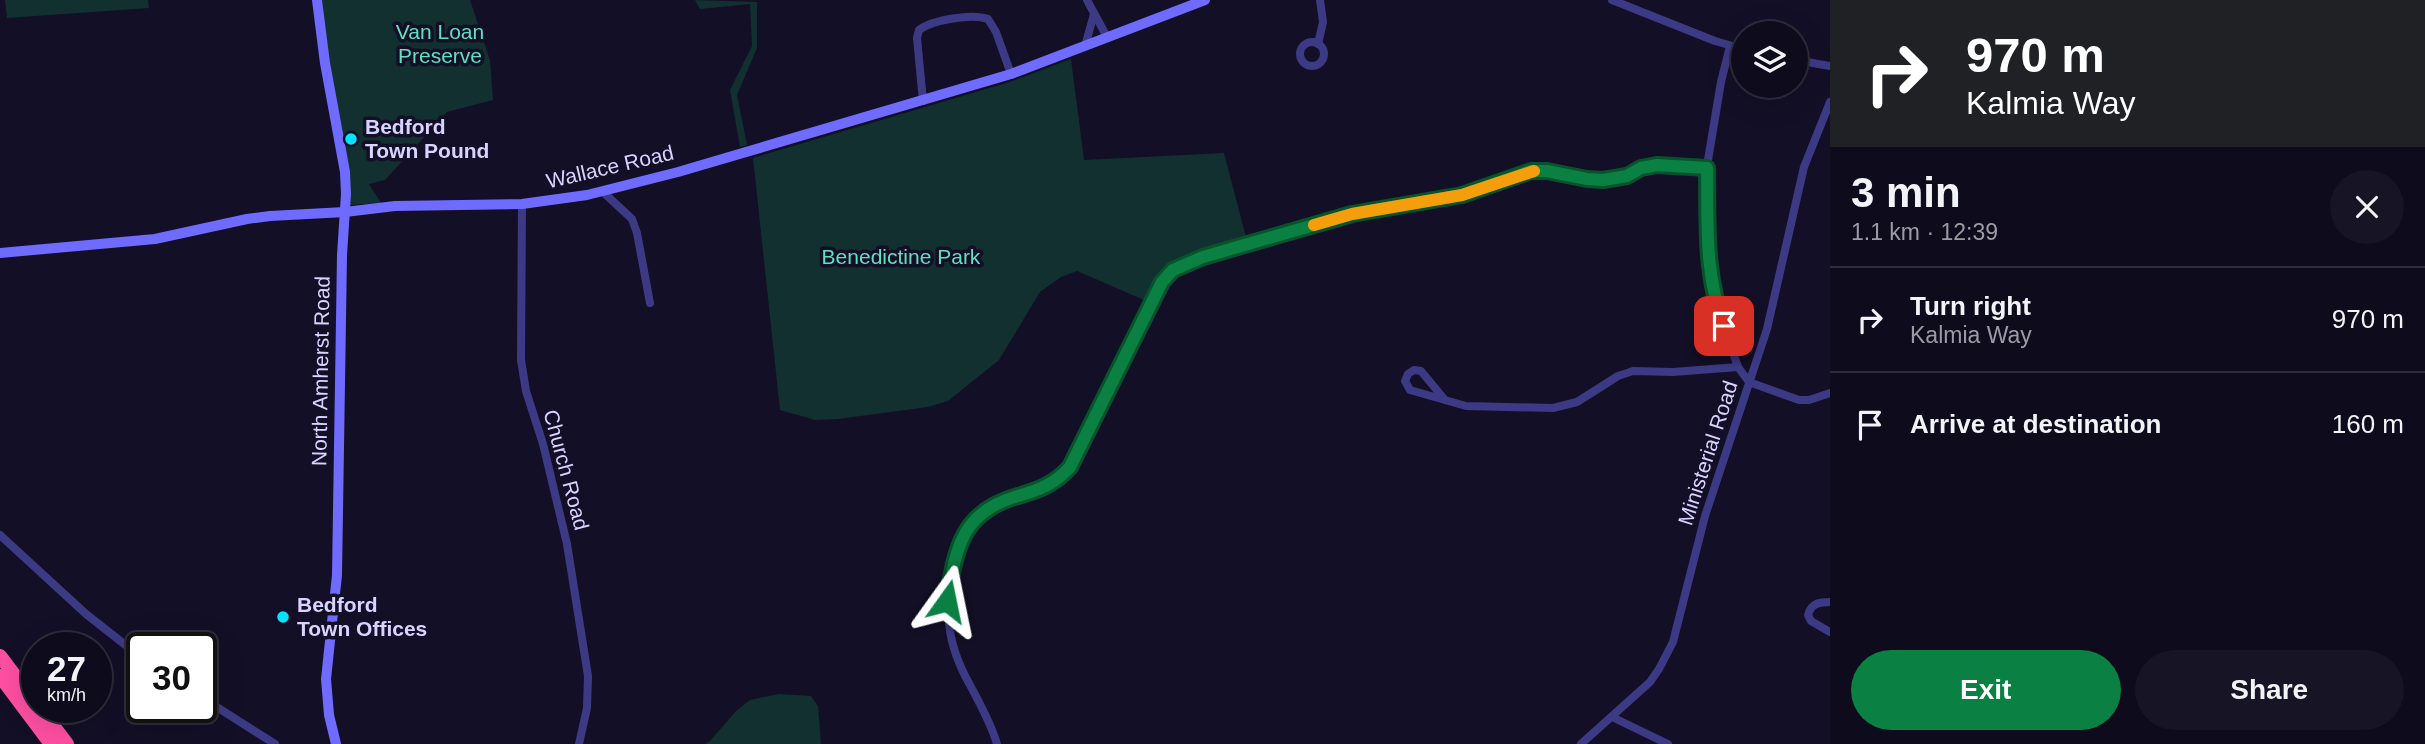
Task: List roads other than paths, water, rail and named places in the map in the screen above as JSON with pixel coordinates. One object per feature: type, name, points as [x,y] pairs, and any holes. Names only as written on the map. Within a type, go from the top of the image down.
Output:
[{"type":"highway","points":[[1,660],[21,685]]},
{"type":"highway","points":[[0,676],[51,744]]},
{"type":"highway","points":[[51,723],[67,744]]},
{"type":"street","name":"North Amherst Road","points":[[317,0],[325,63],[345,172],[337,575],[326,679],[329,715],[336,744]]},
{"type":"street","points":[[1087,0],[1107,37]]},
{"type":"street","name":"Wallace Road","points":[[0,253],[131,242],[247,219],[395,206],[522,204],[603,192],[1011,74],[1205,0]]},
{"type":"street","points":[[1318,44],[1323,22],[1320,0]]},
{"type":"street","points":[[1612,0],[1730,46],[1709,145],[1707,168],[1708,252],[1711,284],[1717,307],[1738,367],[1749,382],[1799,400],[1809,400],[1830,393]]},
{"type":"street","points":[[1085,46],[1094,14]]},
{"type":"street","points":[[923,101],[917,38],[919,30],[926,25],[972,16],[988,19],[996,32],[1011,74]]},
{"type":"street","points":[[1808,62],[1830,66]]},
{"type":"street","name":"Ministerial Road","points":[[1581,744],[1650,682],[1673,642],[1705,516],[1776,296],[1804,167],[1830,102]]},
{"type":"street","points":[[997,744],[984,711],[962,670],[950,632],[947,601],[965,532],[974,519],[986,509],[1000,501],[1044,487],[1058,479],[1070,467],[1154,296],[1173,270],[1203,257],[1344,216],[1446,199],[1531,171],[1603,180],[1627,176],[1641,168],[1657,165],[1707,168]]},
{"type":"street","points":[[603,192],[632,219],[650,303]]},
{"type":"street","name":"Church Road","points":[[522,204],[521,360],[526,391],[543,444],[567,544],[588,676],[587,708],[579,744]]},
{"type":"street","points":[[1445,400],[1421,371],[1413,370],[1408,374],[1405,381],[1410,390],[1445,400],[1473,407],[1561,407],[1584,399],[1618,376],[1633,371],[1673,372],[1738,367]]},
{"type":"street","points":[[0,535],[86,614],[126,645]]},
{"type":"street","points":[[1830,602],[1816,603],[1810,608],[1808,615],[1811,621],[1830,632]]},
{"type":"street","points":[[217,707],[275,744]]},
{"type":"street","points":[[1612,717],[1668,744]]},
{"type":"place","name":"Bedford Town Pound","points":[[351,139]]},
{"type":"place","name":"Bedford Town Offices","points":[[283,617]]},
{"type":"park label","name":"Van Loan Preserve","points":[[440,44]]},
{"type":"park label","name":"Benedictine Park","points":[[901,257]]}]
